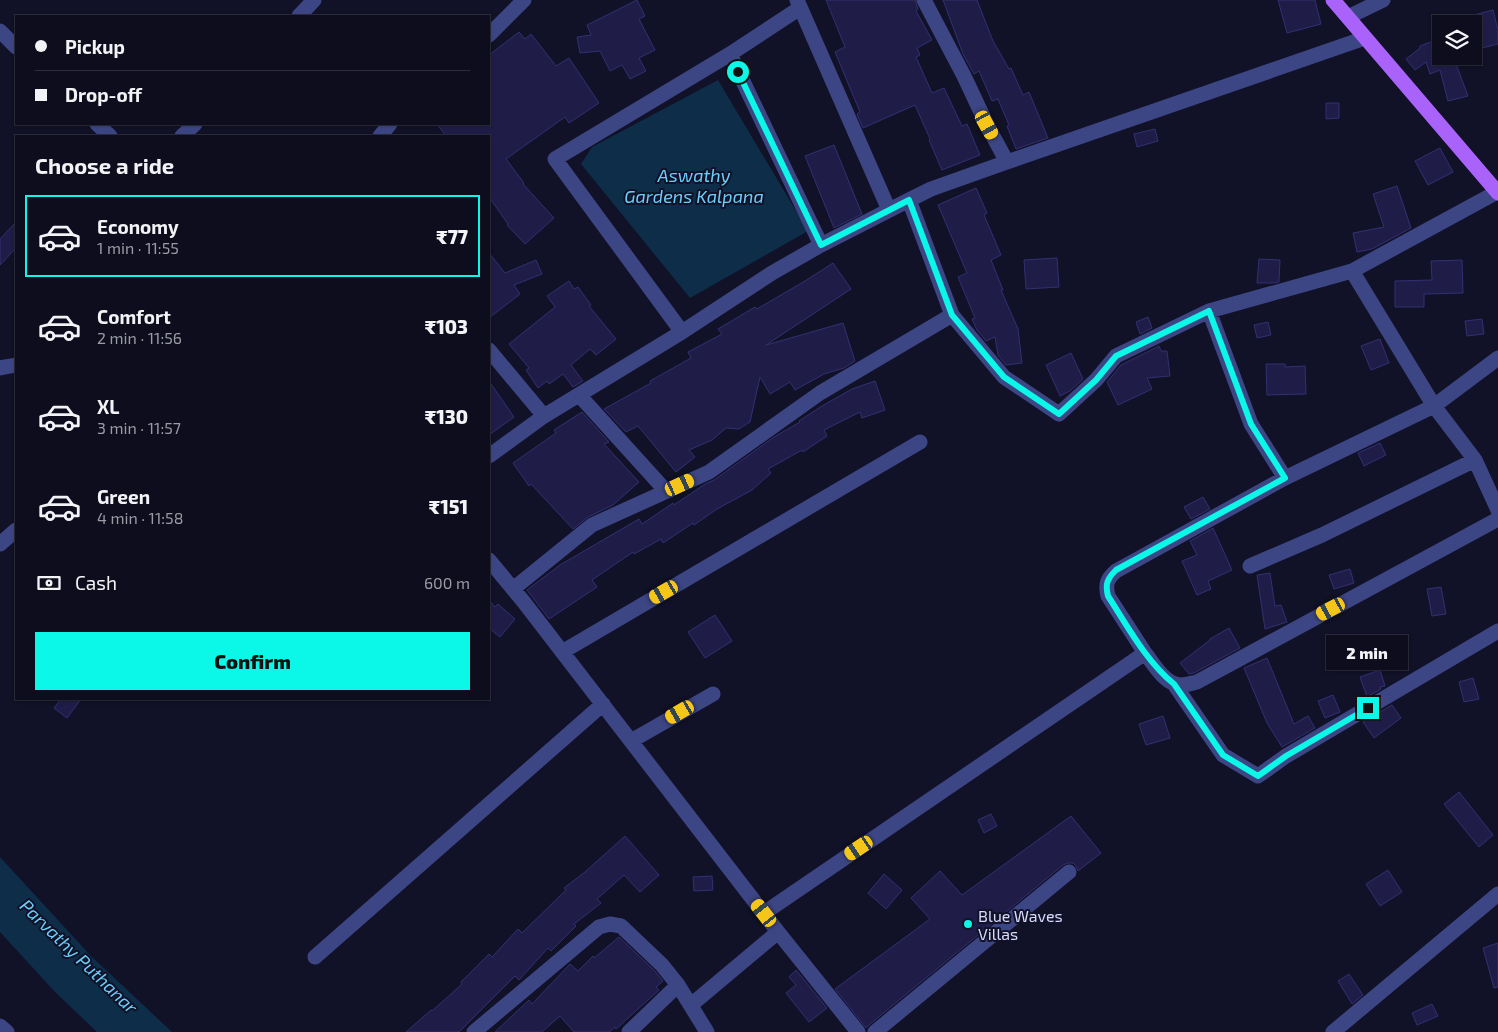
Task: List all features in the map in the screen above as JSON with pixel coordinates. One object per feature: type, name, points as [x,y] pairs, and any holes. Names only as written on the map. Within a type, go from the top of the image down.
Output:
[{"type":"main road","points":[[1333,0],[1497,192]]},
{"type":"street","points":[[300,15],[314,0]]},
{"type":"street","points":[[490,34],[524,0]]},
{"type":"street","points":[[924,0],[1007,162]]},
{"type":"street","points":[[1348,17],[1383,0]]},
{"type":"street","points":[[682,332],[555,159],[730,54],[798,4],[889,210]]},
{"type":"street","points":[[0,31],[15,46]]},
{"type":"street","points":[[490,455],[544,416],[682,332],[772,273],[821,245],[931,189],[1365,38]]},
{"type":"street","points":[[730,54],[821,245]]},
{"type":"street","points":[[98,125],[109,135]]},
{"type":"street","points":[[183,135],[193,125]]},
{"type":"street","points":[[381,135],[389,125]]},
{"type":"street","points":[[909,200],[952,315],[1004,377],[1059,414],[1096,380],[1116,356],[1209,311],[1352,271],[1497,192]]},
{"type":"street","points":[[1352,271],[1434,406],[1474,460],[1498,510]]},
{"type":"street","points":[[1209,311],[1251,424],[1285,478]]},
{"type":"street","points":[[513,588],[592,525],[709,472],[820,393],[952,315]]},
{"type":"street","points":[[490,351],[544,416]]},
{"type":"street","points":[[1498,358],[1434,406],[1285,478],[1116,570],[1108,578],[1106,587],[1108,596],[1145,653],[1164,677],[1174,684],[1223,755],[1258,776],[1286,756],[1498,631]]},
{"type":"street","points":[[0,368],[15,365]]},
{"type":"street","points":[[579,395],[666,492]]},
{"type":"street","points":[[562,652],[920,442]]},
{"type":"street","points":[[1250,566],[1322,535],[1474,460]]},
{"type":"street","points":[[1174,684],[1183,686],[1197,682],[1498,519]]},
{"type":"street","points":[[0,544],[15,531]]},
{"type":"street","points":[[490,561],[513,588],[778,932],[858,1032]]},
{"type":"street","points":[[764,913],[1145,653]]},
{"type":"street","points":[[631,741],[713,694]]},
{"type":"street","points":[[315,957],[603,704]]},
{"type":"street","points":[[875,1032],[1069,872]]},
{"type":"street","points":[[1333,1032],[1498,894]]},
{"type":"street","points":[[474,1032],[599,927],[610,924],[621,926],[662,965],[692,1005],[708,1032]]},
{"type":"street","points":[[692,1005],[778,932]]},
{"type":"street","points":[[629,1032],[678,985]]},
{"type":"street","points":[[0,1026],[7,1032]]},
{"type":"water","name":"Aswathy Gardens Kalpana","points":[[718,80],[808,231],[690,298],[581,164],[592,147]]},
{"type":"water","name":"Parvathy Puthanar","points":[[0,857],[91,956],[172,1032],[97,1032],[55,992],[0,932]]},
{"type":"building","points":[[637,0],[645,16],[639,19],[655,50],[639,58],[646,71],[630,79],[622,65],[610,71],[600,51],[580,53],[577,37],[591,35],[587,25]]},
{"type":"building","points":[[826,0],[915,0],[918,9],[916,11],[932,40],[917,48],[920,55],[916,57],[932,93],[944,88],[962,126],[967,124],[980,155],[942,170],[915,105],[863,128],[857,114],[860,112],[835,52],[845,47]]},
{"type":"building","points":[[943,0],[977,0],[993,41],[1009,69],[1011,68],[1023,95],[1029,92],[1048,138],[1016,149],[1007,126],[1009,125],[998,99],[992,101],[979,71],[974,74],[963,54]]},
{"type":"building","points":[[1278,0],[1315,0],[1321,24],[1287,33]]},
{"type":"building","points":[[1493,10],[1498,30],[1498,44],[1482,48],[1482,15],[1474,15]]},
{"type":"building","points":[[519,32],[525,39],[531,34],[556,66],[569,58],[599,103],[569,123],[565,117],[506,159],[523,184],[554,218],[525,244],[507,225],[490,198],[490,135],[445,135],[438,125],[490,125],[490,54]]},
{"type":"building","points":[[1432,41],[1432,65],[1456,65],[1468,96],[1448,101],[1440,70],[1430,74],[1426,62],[1415,70],[1406,59],[1420,46]]},
{"type":"building","points":[[1326,103],[1339,103],[1339,118],[1326,119]]},
{"type":"building","points":[[1155,129],[1158,141],[1137,147],[1134,134]]},
{"type":"building","points":[[834,145],[862,214],[834,228],[805,156]]},
{"type":"building","points":[[1440,148],[1453,172],[1428,185],[1415,161]]},
{"type":"building","points":[[1397,186],[1411,228],[1372,249],[1357,252],[1353,233],[1384,227],[1373,194]]},
{"type":"building","points":[[976,188],[987,213],[984,215],[1001,255],[991,260],[1003,290],[1001,290],[1018,329],[1022,363],[1006,365],[998,355],[995,337],[986,341],[977,330],[972,319],[975,318],[958,277],[967,273],[938,205]]},
{"type":"building","points":[[15,223],[15,249],[0,265],[0,239]]},
{"type":"building","points":[[490,254],[505,273],[536,260],[542,274],[514,285],[520,294],[490,317]]},
{"type":"building","points":[[1057,258],[1059,287],[1026,289],[1024,260]]},
{"type":"building","points":[[1259,259],[1280,260],[1279,282],[1257,283]]},
{"type":"building","points":[[1462,260],[1463,293],[1424,294],[1424,307],[1395,307],[1395,281],[1432,280],[1431,261]]},
{"type":"building","points":[[833,263],[851,289],[766,345],[843,323],[855,361],[844,368],[824,374],[795,390],[790,382],[770,394],[760,377],[750,422],[739,429],[726,428],[712,440],[689,450],[695,457],[676,472],[638,426],[626,432],[604,409],[691,358],[688,352],[722,334],[718,329],[755,307],[757,309]]},
{"type":"building","points":[[569,281],[574,289],[578,287],[591,305],[589,306],[616,339],[596,355],[590,349],[571,365],[583,381],[573,387],[563,374],[549,384],[547,381],[538,388],[526,370],[529,368],[509,344],[555,307],[547,296]]},
{"type":"building","points":[[1148,317],[1152,328],[1140,334],[1136,322]]},
{"type":"building","points":[[1482,319],[1484,334],[1467,336],[1465,321]]},
{"type":"building","points":[[1268,322],[1271,335],[1257,338],[1254,325]]},
{"type":"building","points":[[1380,339],[1389,363],[1371,370],[1361,346]]},
{"type":"building","points":[[1159,346],[1161,351],[1167,351],[1170,376],[1147,378],[1152,389],[1118,405],[1107,382],[1121,365]]},
{"type":"building","points":[[1071,353],[1083,379],[1070,391],[1060,396],[1046,365]]},
{"type":"building","points":[[1266,364],[1285,364],[1285,367],[1305,366],[1306,394],[1267,395]]},
{"type":"building","points":[[875,381],[885,410],[862,418],[860,412],[824,430],[827,436],[803,452],[802,450],[768,469],[771,473],[752,490],[717,509],[694,525],[693,523],[663,543],[661,539],[634,554],[633,552],[592,580],[597,587],[549,619],[527,590],[560,565],[639,519],[642,524],[673,503],[674,505],[822,406],[852,389]]},
{"type":"building","points":[[490,382],[514,417],[490,434]]},
{"type":"building","points":[[582,412],[609,442],[604,444],[639,482],[613,505],[588,517],[573,529],[531,484],[529,486],[513,463],[556,433],[554,430]]},
{"type":"building","points":[[1380,443],[1386,455],[1364,466],[1358,453]]},
{"type":"building","points":[[1203,497],[1210,509],[1191,519],[1184,507]]},
{"type":"building","points":[[1213,528],[1232,570],[1208,581],[1211,589],[1197,595],[1182,561],[1197,555],[1190,541]]},
{"type":"building","points":[[1350,569],[1354,583],[1334,589],[1329,575]]},
{"type":"building","points":[[1270,573],[1275,606],[1281,605],[1287,622],[1265,629],[1257,575]]},
{"type":"building","points":[[1441,587],[1446,614],[1432,616],[1427,589]]},
{"type":"building","points":[[490,601],[495,607],[498,604],[515,619],[500,637],[490,629]]},
{"type":"building","points":[[715,615],[732,641],[705,658],[688,632]]},
{"type":"building","points":[[1229,628],[1240,648],[1189,674],[1180,663],[1210,639]]},
{"type":"building","points":[[1267,658],[1294,724],[1308,716],[1315,728],[1282,747],[1267,723],[1244,668]]},
{"type":"building","points":[[1380,670],[1385,686],[1380,687],[1381,689],[1367,697],[1360,677]]},
{"type":"building","points":[[1473,678],[1479,699],[1464,702],[1459,682]]},
{"type":"building","points":[[1333,695],[1340,712],[1325,718],[1318,701]]},
{"type":"building","points":[[60,700],[80,700],[67,718],[54,708]]},
{"type":"building","points":[[1392,705],[1401,718],[1374,738],[1363,722]]},
{"type":"building","points":[[1163,716],[1170,738],[1146,745],[1139,724]]},
{"type":"building","points":[[1459,792],[1493,835],[1479,847],[1444,804]]},
{"type":"building","points":[[991,814],[997,826],[984,833],[978,820]]},
{"type":"building","name":"Blue Waves Villas","points":[[1071,816],[1101,853],[1078,871],[1073,863],[1063,865],[866,1028],[835,989],[930,919],[911,898],[940,871],[962,895]]},
{"type":"building","points":[[625,836],[659,875],[640,892],[624,875],[597,899],[601,903],[574,924],[576,926],[551,951],[548,948],[519,980],[515,976],[459,1032],[406,1032],[462,984],[461,982],[489,954],[492,957],[518,929],[522,933],[566,890],[564,888]]},
{"type":"building","points":[[1388,870],[1402,892],[1380,906],[1366,884]]},
{"type":"building","points":[[884,874],[902,890],[886,909],[868,893]]},
{"type":"building","points":[[712,876],[713,890],[694,891],[693,877]]},
{"type":"building","points":[[619,937],[663,981],[656,987],[659,990],[616,1029],[615,1027],[609,1032],[574,1032],[560,1016],[542,1032],[495,1032],[529,1000],[532,1004],[570,964],[578,971],[593,956],[594,958]]},
{"type":"building","points":[[1498,943],[1498,987],[1494,988],[1483,948]]},
{"type":"building","points":[[796,970],[827,1008],[809,1022],[786,993],[796,985],[789,977]]},
{"type":"building","points":[[1349,974],[1363,995],[1352,1004],[1338,981]]},
{"type":"building","points":[[1432,1004],[1438,1016],[1417,1025],[1412,1013]]},
{"type":"place","name":"Blue Waves Villas","points":[[968,924]]},
{"type":"route","points":[[738,72],[821,245],[909,200],[952,315],[1004,377],[1059,414],[1096,380],[1116,356],[1209,311],[1251,424],[1285,478],[1116,570],[1108,578],[1106,587],[1108,596],[1145,653],[1164,677],[1174,684],[1223,755],[1258,776],[1286,756],[1368,708]]}]
